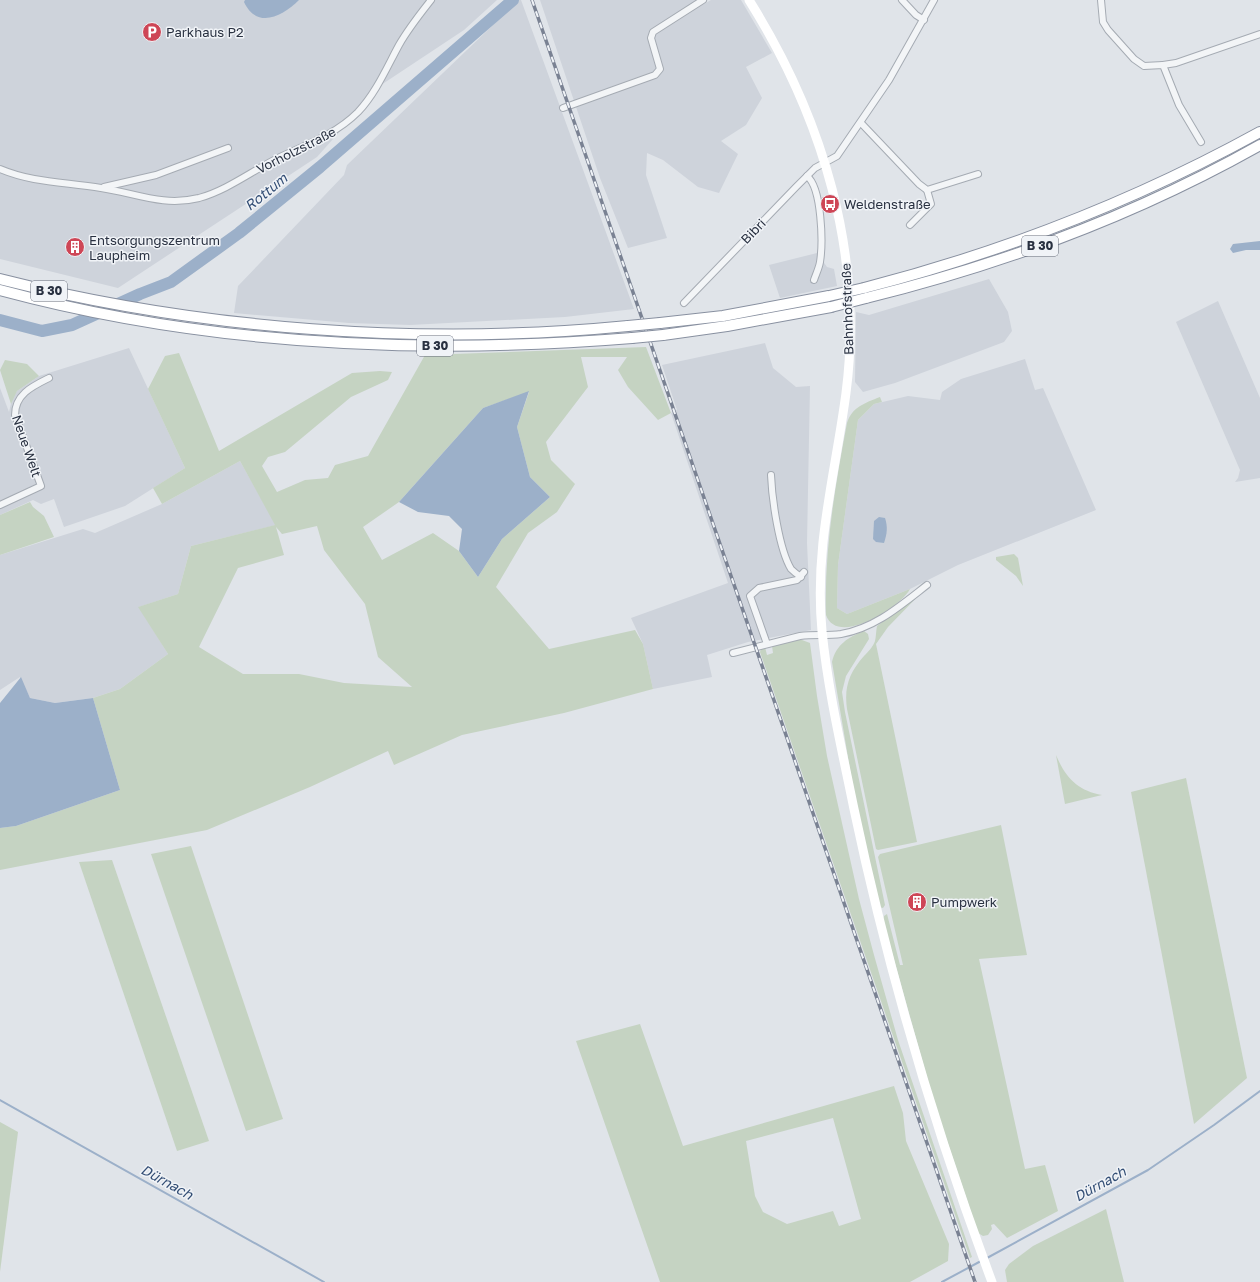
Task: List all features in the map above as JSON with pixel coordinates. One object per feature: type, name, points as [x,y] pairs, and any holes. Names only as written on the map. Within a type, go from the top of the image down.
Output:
[{"type":"highway","name":"B 30","points":[[0,279],[135,308],[219,319],[366,333],[509,334],[569,332],[723,316],[830,296],[864,288],[967,259],[1055,229],[1107,207],[1201,163],[1260,132]]},
{"type":"highway","name":"B 30","points":[[0,290],[121,317],[219,331],[364,344],[501,346],[663,335],[727,326],[831,307],[970,270],[1110,219],[1207,173],[1260,145]]},
{"type":"main road","name":"Bahnhofstraße","points":[[749,0],[788,68],[803,100],[826,163],[844,243],[850,343],[845,398],[823,532],[820,592],[822,635],[836,724],[877,914],[919,1069],[980,1252],[992,1282]]},
{"type":"street","name":"Vorholzstraße","points":[[0,169],[42,181],[101,188],[156,201],[198,198],[217,192],[278,159],[329,135],[359,111],[381,78],[400,42],[430,0]]},
{"type":"street","points":[[563,108],[655,75],[660,68],[651,38],[652,32],[703,0]]},
{"type":"street","points":[[902,0],[916,15],[924,20]]},
{"type":"street","points":[[826,163],[837,156],[861,123],[889,80],[934,0]]},
{"type":"street","points":[[1101,0],[1103,22],[1108,30],[1134,59],[1144,66],[1176,63],[1260,34]]},
{"type":"street","points":[[1163,65],[1179,104],[1202,142]]},
{"type":"street","points":[[861,123],[919,184],[927,190],[931,204],[910,225]]},
{"type":"street","name":"Vorholzstraße","points":[[101,188],[156,175],[228,148]]},
{"type":"street","name":"Bibri","points":[[684,303],[815,168],[826,163]]},
{"type":"street","points":[[927,190],[978,174]]},
{"type":"street","name":"Bahnhofstraße","points":[[807,176],[812,180],[816,189],[819,213],[820,264],[814,280]]},
{"type":"street","name":"Neue Welt","points":[[0,505],[41,486],[15,415],[15,408],[22,395],[33,386],[49,378]]},
{"type":"street","points":[[767,644],[750,596],[759,588],[793,581],[802,575],[792,570],[783,547],[772,488],[772,475]]},
{"type":"street","points":[[733,653],[800,636],[811,634],[843,634],[870,626],[926,585]]},
{"type":"shaded area","points":[[0,0],[497,0],[464,30],[381,85],[317,157],[118,288],[0,259]]},
{"type":"shaded area","points":[[519,0],[521,0],[634,309],[565,317],[410,325],[349,323],[234,313],[238,286],[344,175],[347,165]]},
{"type":"shaded area","points":[[540,0],[696,0],[700,6],[711,0],[741,0],[772,53],[746,67],[762,98],[746,125],[721,141],[738,154],[719,193],[698,187],[663,160],[647,153],[646,175],[667,238],[628,248],[600,178]]},
{"type":"shaded area","points":[[817,253],[827,267],[834,269],[837,286],[780,298],[769,265]]},
{"type":"shaded area","points":[[989,279],[1008,312],[1012,331],[1004,342],[895,383],[863,392],[855,382],[856,312],[869,315]]},
{"type":"shaded area","points":[[1218,301],[1260,398],[1260,478],[1235,482],[1238,478],[1240,470],[1176,322]]},
{"type":"shaded area","points":[[765,343],[773,368],[796,387],[810,386],[807,543],[811,630],[748,642],[707,655],[712,677],[653,689],[643,644],[631,618],[728,583],[671,413],[677,410],[662,365]]},
{"type":"shaded area","points":[[129,348],[185,468],[125,506],[64,527],[54,499],[41,504],[33,500],[0,515],[0,388],[9,412],[12,399],[17,391],[39,376]]},
{"type":"shaded area","points":[[1025,359],[1035,390],[1043,388],[1096,510],[958,565],[910,589],[847,614],[837,608],[838,565],[858,420],[874,404],[908,396],[940,400],[942,392],[961,379]]},
{"type":"shaded area","points":[[240,461],[276,525],[191,546],[178,594],[139,607],[168,654],[120,689],[93,698],[55,703],[30,698],[20,677],[0,690],[0,555],[83,529],[95,533],[162,504]]},
{"type":"green space","points":[[646,347],[671,413],[658,420],[628,387],[618,370],[627,357],[581,357],[588,387],[546,442],[551,460],[575,484],[557,512],[528,533],[496,587],[549,649],[635,630],[643,644],[653,689],[564,713],[462,735],[394,765],[388,751],[310,787],[207,830],[0,870],[0,828],[16,826],[120,790],[93,698],[120,689],[168,654],[138,607],[178,594],[191,546],[275,525],[240,461],[162,504],[153,488],[185,468],[148,389],[165,356],[179,353],[219,451],[352,373],[380,371],[392,372],[388,380],[351,397],[285,452],[268,457],[262,466],[277,492],[305,480],[328,478],[335,465],[368,456],[425,355]],"holes":[[[529,392],[517,427],[530,477],[550,497],[502,539],[478,577],[459,551],[433,533],[382,560],[363,527],[399,502],[483,408]],[[317,526],[324,550],[365,604],[378,657],[412,687],[344,683],[299,674],[243,674],[199,647],[238,568],[284,555],[276,527],[282,534]]]},
{"type":"green space","points":[[5,360],[27,364],[39,376],[17,391],[11,404],[0,370]]},
{"type":"green space","points":[[880,397],[882,402],[874,404],[858,420],[838,565],[837,608],[847,614],[910,589],[894,606],[882,614],[855,626],[842,627],[832,624],[826,615],[827,567],[831,519],[838,471],[849,418],[860,406]]},
{"type":"green space","points":[[30,502],[33,507],[44,516],[54,537],[0,555],[0,515]]},
{"type":"green space","points":[[1014,554],[1018,558],[1023,586],[1016,576],[996,560],[996,557]]},
{"type":"green space","points":[[922,592],[888,627],[876,644],[917,842],[878,850],[876,849],[847,709],[847,687],[851,674],[874,643],[877,626]]},
{"type":"green space","points":[[864,631],[868,634],[869,639],[846,676],[842,692],[885,905],[883,908],[879,907],[854,793],[832,662],[836,651],[844,642]]},
{"type":"green space","points":[[792,640],[802,640],[810,643],[827,756],[859,899],[898,1040],[972,1257],[970,1258],[760,652],[761,649],[765,647],[767,655],[773,653],[772,646]]},
{"type":"green space","points":[[1056,755],[1064,770],[1073,782],[1086,790],[1102,795],[1065,804]]},
{"type":"green space","points":[[1186,778],[1247,1078],[1194,1124],[1131,792]]},
{"type":"green space","points":[[1001,825],[1027,955],[979,959],[1025,1169],[1045,1165],[1058,1211],[1007,1238],[994,1224],[991,1225],[992,1229],[988,1235],[983,1236],[978,1233],[933,1099],[883,920],[884,916],[887,914],[900,965],[903,965],[878,857],[880,854]]},
{"type":"green space","points":[[191,846],[283,1119],[246,1131],[151,854]]},
{"type":"green space","points":[[112,860],[209,1141],[177,1151],[79,862]]},
{"type":"green space","points":[[640,1024],[683,1146],[894,1086],[903,1113],[906,1141],[949,1244],[948,1261],[910,1282],[660,1282],[576,1041]],"holes":[[[833,1118],[861,1219],[839,1226],[833,1211],[787,1224],[763,1212],[755,1196],[746,1141]]]},
{"type":"green space","points":[[0,1122],[18,1132],[0,1272]]},
{"type":"green space","points":[[1106,1209],[1124,1282],[1007,1282],[1005,1270],[1009,1264],[1033,1246]]},
{"type":"water","points":[[245,0],[299,0],[293,6],[278,15],[270,18],[263,18],[256,16],[249,11],[244,2]]},
{"type":"water","points":[[1260,241],[1260,250],[1246,250],[1233,253],[1230,249],[1233,244]]},
{"type":"water","points":[[529,391],[517,427],[530,477],[550,497],[502,539],[478,577],[459,551],[462,529],[449,516],[418,512],[399,502],[483,408]]},
{"type":"water","points":[[879,517],[885,518],[887,524],[884,543],[876,542],[873,539],[874,521]]},
{"type":"water","points":[[21,677],[30,698],[55,703],[93,698],[120,790],[16,826],[0,828],[0,703]]},
{"type":"waterway","name":"Rottum","points":[[0,320],[42,331],[72,325],[140,294],[171,282],[239,233],[320,167],[513,0]]},
{"type":"waterway","name":"Dürnach","points":[[987,1258],[1148,1170],[1214,1125],[1260,1091]]},
{"type":"waterway","name":"Dürnach","points":[[0,1100],[324,1282]]},
{"type":"waterway","name":"Dürnach","points":[[942,1282],[981,1261]]},
{"type":"railway","points":[[532,0],[975,1282]]},
{"type":"place","name":"Parkhaus P2","points":[[152,32]]},
{"type":"place","name":"Weldenstraße","points":[[830,204]]},
{"type":"place","name":"Entsorgungszentrum Laupheim","points":[[75,247]]},
{"type":"place","name":"Pumpwerk","points":[[917,902]]}]
